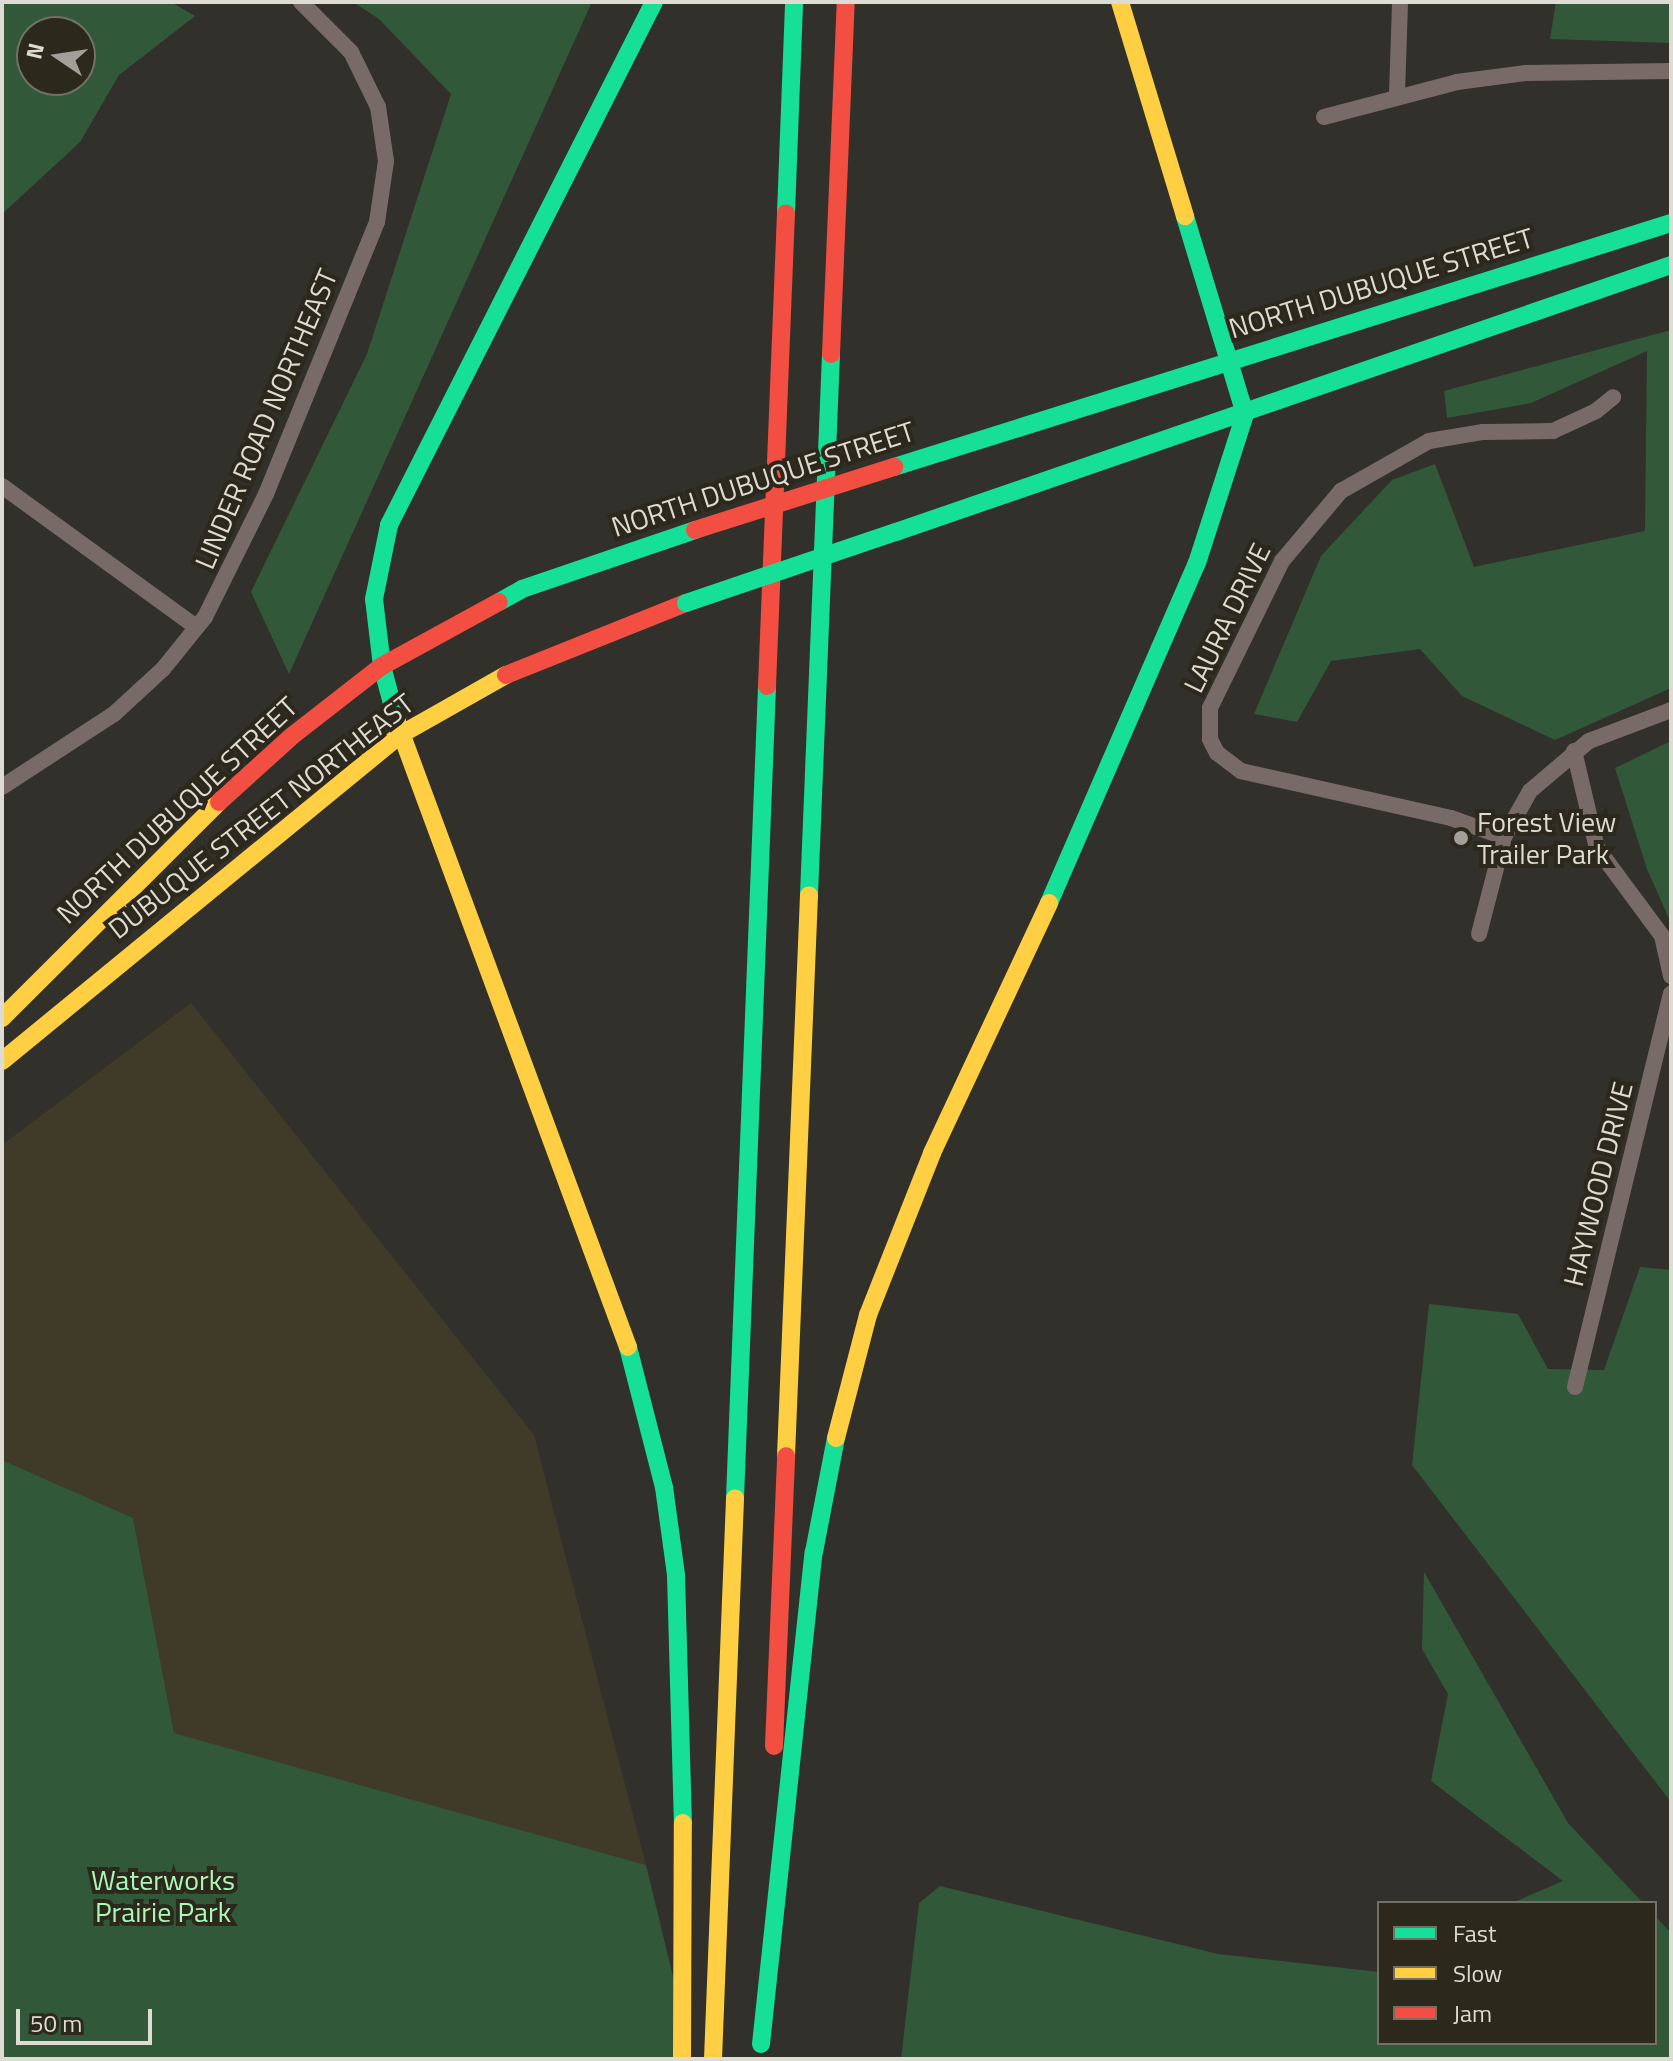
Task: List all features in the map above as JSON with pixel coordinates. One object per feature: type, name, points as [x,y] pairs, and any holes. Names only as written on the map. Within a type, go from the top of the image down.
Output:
[{"type":"main road","points":[[654,2],[389,525],[374,586],[382,666],[400,735],[635,1365],[664,1487],[676,1575],[685,1876],[682,2059]]},
{"type":"main road","points":[[713,2059],[794,2]]},
{"type":"main road","points":[[761,2051],[846,2]]},
{"type":"main road","points":[[761,2051],[814,1552],[832,1453],[865,1327],[932,1153],[1061,877],[1197,563],[1245,414],[1226,360],[1120,2]]},
{"type":"main road","name":"NORTH DUBUQUE STREET","points":[[2,1018],[192,827],[292,736],[382,666],[522,589],[695,530],[1226,360],[1671,223]]},
{"type":"main road","points":[[1245,414],[1459,334],[1671,265]]},
{"type":"main road","name":"DUBUQUE STREET NORTHEAST","points":[[2,1061],[400,735],[522,666],[686,603],[1245,414]]},
{"type":"street","name":"LINDER ROAD NORTHEAST","points":[[2,787],[114,714],[163,669],[226,582],[303,410],[383,196],[384,134],[365,75],[334,30],[301,2]]},
{"type":"street","points":[[1397,94],[1400,2]]},
{"type":"street","points":[[1324,117],[1397,94],[1526,73],[1671,71]]},
{"type":"street","name":"LAURA DRIVE","points":[[1504,837],[1451,818],[1241,771],[1217,753],[1210,739],[1210,708],[1282,561],[1341,491],[1429,441],[1483,432],[1553,431],[1613,397]]},
{"type":"street","points":[[2,486],[196,627]]},
{"type":"street","points":[[1479,934],[1504,837],[1530,791],[1574,751],[1671,710]]},
{"type":"street","points":[[1574,751],[1597,848],[1662,936],[1671,976]]},
{"type":"street","name":"HAYWOOD DRIVE","points":[[1575,1387],[1671,994]]},
{"type":"shaded area","points":[[191,1003],[534,1435],[646,1865],[174,1733],[133,1518],[2,1460],[2,1145]]},
{"type":"green space","points":[[2,2],[171,2],[195,16],[119,75],[80,142],[2,214]]},
{"type":"green space","points":[[353,2],[592,2],[289,674],[251,592],[367,354],[451,94],[379,19]]},
{"type":"green space","points":[[1556,2],[1671,2],[1671,43],[1550,39]]},
{"type":"green space","points":[[1671,330],[1671,688],[1555,740],[1462,696],[1420,649],[1331,661],[1297,722],[1254,714],[1321,556],[1392,480],[1435,464],[1474,567],[1645,531],[1647,351],[1531,403],[1447,418],[1444,391]]},
{"type":"green space","points":[[1671,741],[1671,923],[1647,869],[1615,768]]},
{"type":"green space","points":[[1640,1267],[1671,1270],[1671,1802],[1412,1465],[1429,1304],[1518,1314],[1548,1369],[1604,1370]]},
{"type":"green space","name":"Waterworks Prairie Park","points":[[2,1460],[133,1518],[174,1733],[646,1865],[683,2018],[681,2059],[2,2059]]},
{"type":"green space","points":[[1424,1572],[1568,1823],[1641,1901],[1517,1901],[1563,1881],[1431,1781],[1448,1694],[1422,1649]]},
{"type":"green space","points":[[940,1886],[1218,1954],[1377,1972],[1377,2045],[1657,2045],[1657,1918],[1671,1933],[1671,2059],[901,2059],[919,1903]]},
{"type":"traffic: fast","points":[[397,722],[382,666],[374,599],[389,525],[654,2]]},
{"type":"traffic: fast","points":[[786,213],[794,2]]},
{"type":"traffic: fast","points":[[1049,903],[1197,563],[1245,414],[1185,216]]},
{"type":"traffic: fast","points":[[894,467],[1671,223]]},
{"type":"traffic: fast","points":[[896,532],[1671,265]]},
{"type":"traffic: fast","points":[[809,895],[831,354]]},
{"type":"traffic: fast","points":[[499,602],[522,589],[695,530]]},
{"type":"traffic: fast","points":[[686,603],[896,532]]},
{"type":"traffic: fast","points":[[735,1498],[767,686]]},
{"type":"traffic: fast","points":[[628,1347],[664,1487],[676,1575],[683,1823]]},
{"type":"traffic: fast","points":[[761,2044],[814,1552],[836,1438]]},
{"type":"traffic: slow","points":[[1120,2],[1185,216]]},
{"type":"traffic: slow","points":[[2,1061],[400,735],[506,675]]},
{"type":"traffic: slow","points":[[397,722],[628,1347]]},
{"type":"traffic: slow","points":[[2,1018],[219,802]]},
{"type":"traffic: slow","points":[[786,1456],[809,895]]},
{"type":"traffic: slow","points":[[836,1438],[868,1315],[932,1153],[1049,903]]},
{"type":"traffic: slow","points":[[713,2059],[735,1498]]},
{"type":"traffic: slow","points":[[682,2059],[683,1823]]},
{"type":"traffic: jam","points":[[831,354],[846,2]]},
{"type":"traffic: jam","points":[[767,686],[786,213]]},
{"type":"traffic: jam","points":[[695,530],[894,467]]},
{"type":"traffic: jam","points":[[219,802],[292,736],[382,666],[499,602]]},
{"type":"traffic: jam","points":[[506,675],[686,603]]},
{"type":"traffic: jam","points":[[774,1746],[786,1456]]},
{"type":"place","name":"Forest View Trailer Park","points":[[1461,838]]}]
